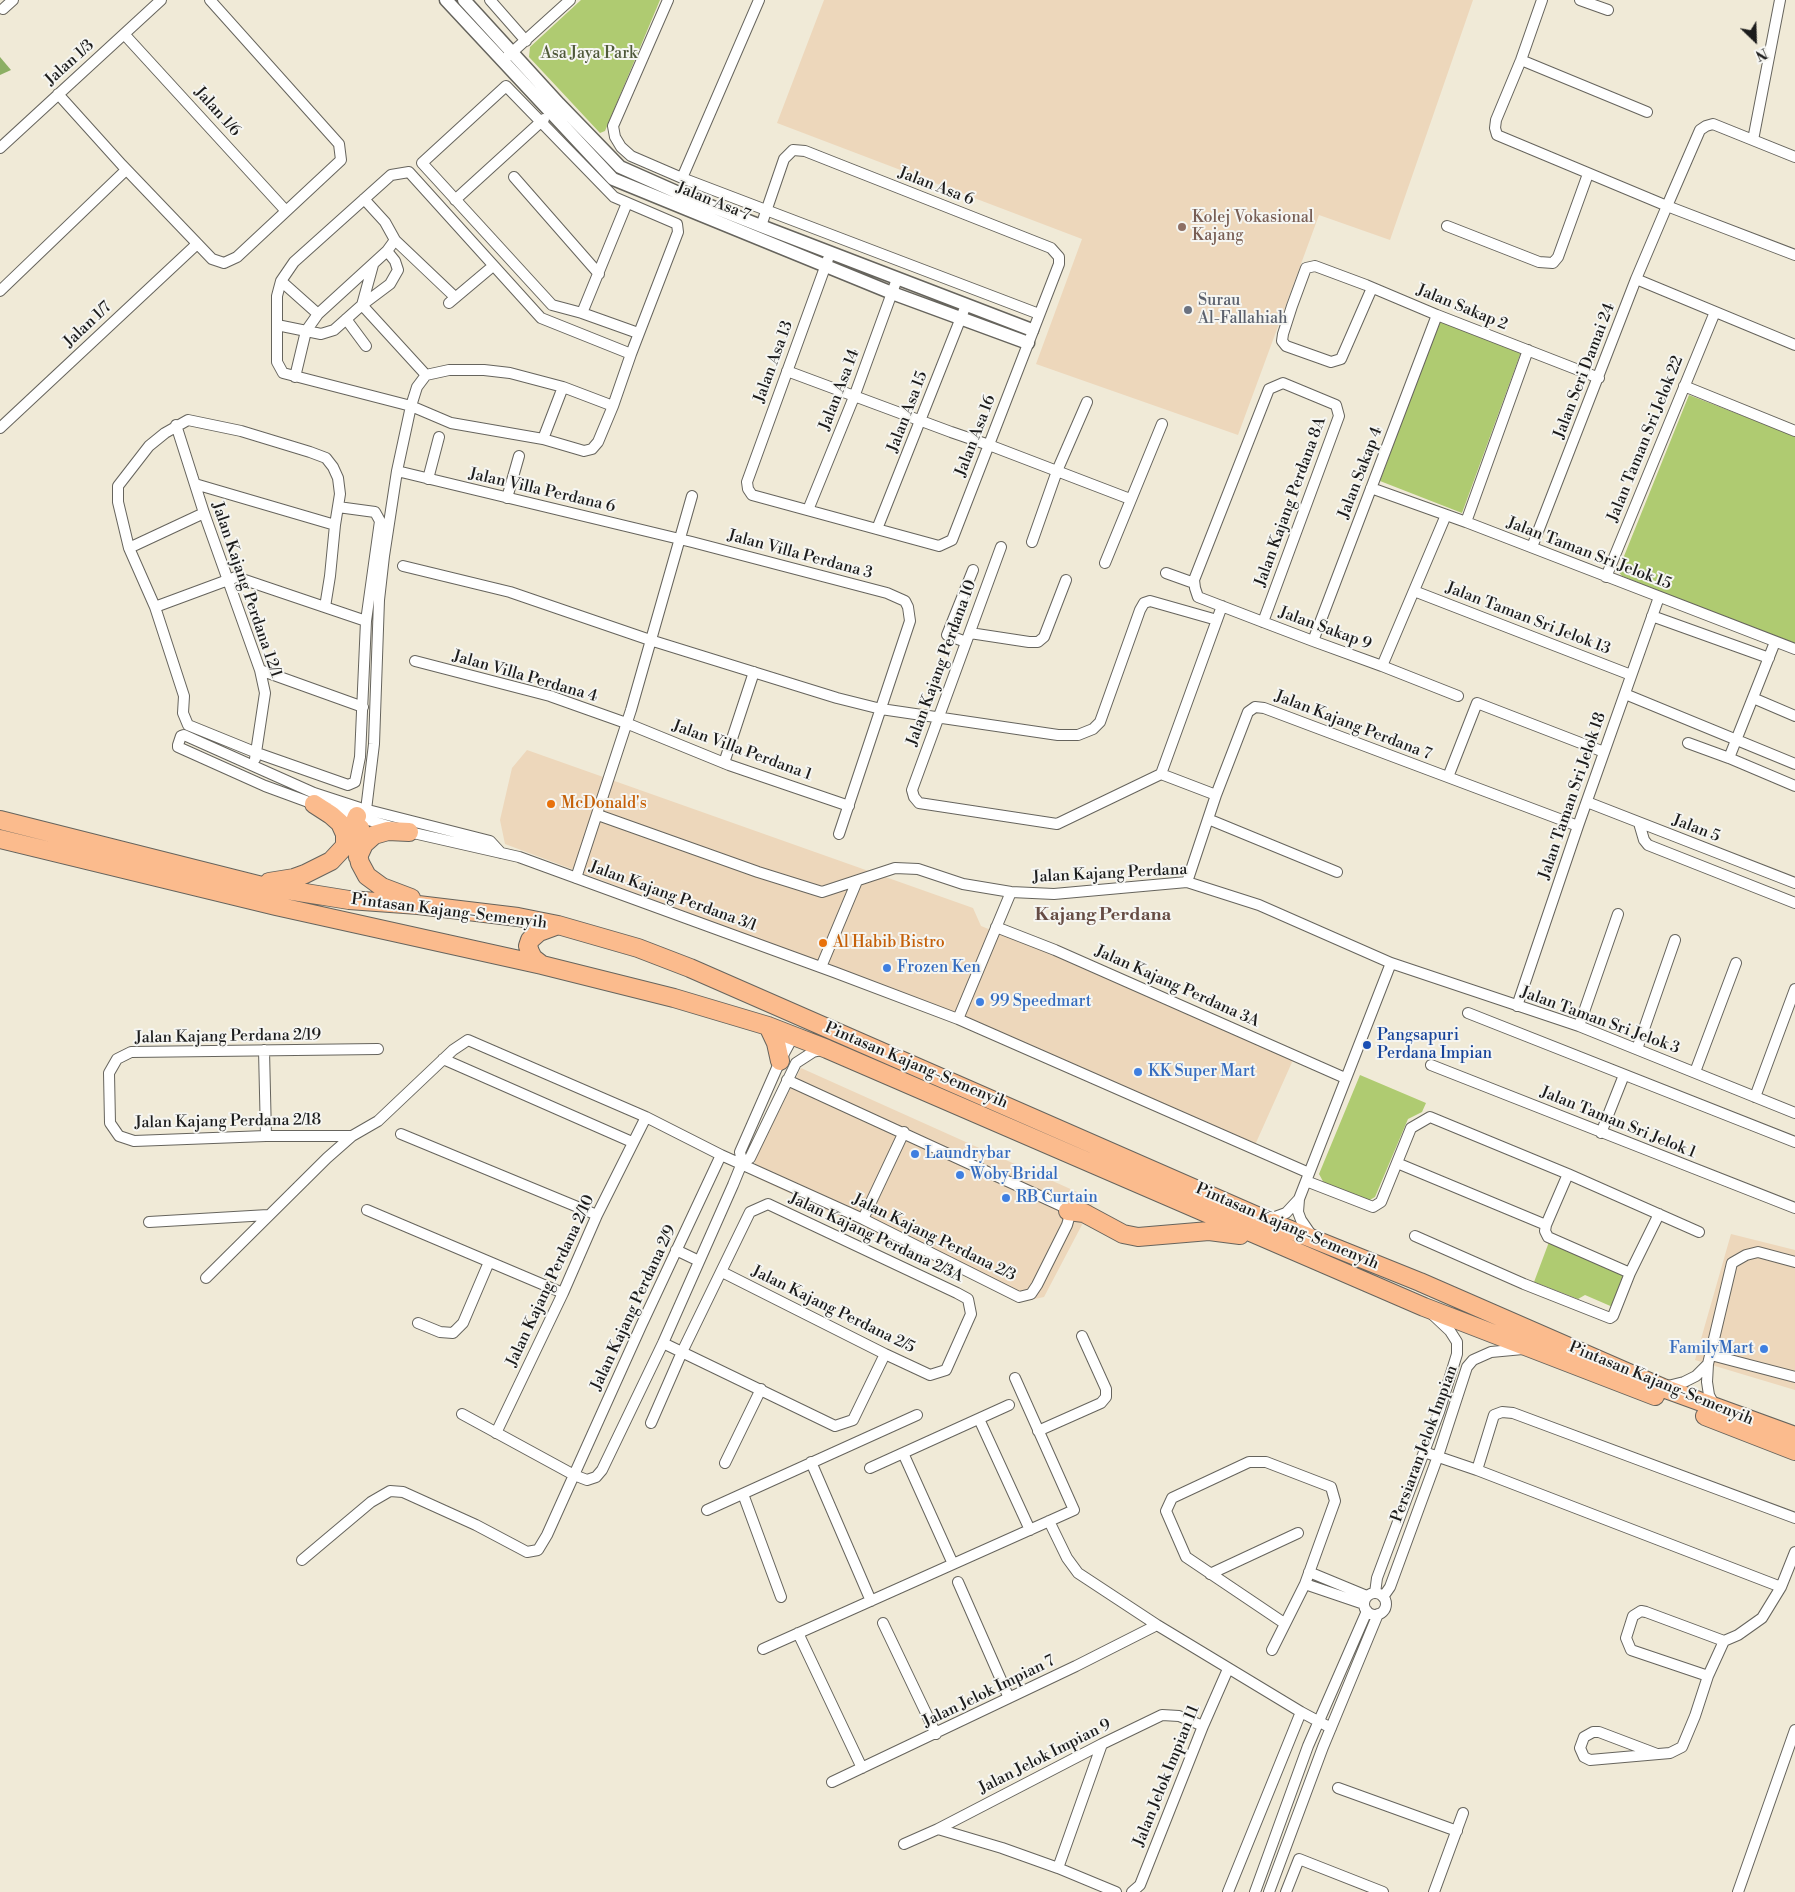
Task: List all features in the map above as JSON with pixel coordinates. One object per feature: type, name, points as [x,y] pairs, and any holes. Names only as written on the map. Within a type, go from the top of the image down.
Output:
[{"type":"highway","points":[[314,804],[340,823],[351,851],[362,870],[373,882],[391,892],[409,896],[418,905]]},
{"type":"highway","points":[[351,851],[362,813]]},
{"type":"highway","name":"Pintasan Kajang-Semenyih","points":[[0,820],[262,886],[348,900],[418,905],[518,916],[558,925],[638,948],[690,968],[1266,1220],[1420,1282],[1663,1388],[1716,1408],[1793,1448]]},
{"type":"highway","points":[[262,886],[267,882],[294,878],[315,871],[364,844],[374,836],[388,831],[409,832]]},
{"type":"highway","name":"Pintasan Kajang-Semenyih","points":[[0,839],[276,906],[542,965],[674,998],[768,1026],[828,1049],[1424,1308],[1534,1348],[1793,1448]]},
{"type":"highway","points":[[542,965],[533,958],[530,952],[528,946],[530,940],[539,932],[558,925]]},
{"type":"highway","points":[[768,1026],[776,1043],[780,1061]]},
{"type":"highway","points":[[1068,1211],[1084,1213],[1123,1234],[1138,1237],[1209,1230],[1258,1236]]},
{"type":"street","points":[[3,9],[13,0]]},
{"type":"street","name":"Jalan 1/3","points":[[0,148],[161,0]]},
{"type":"street","points":[[58,94],[126,170],[212,259],[224,263],[237,257],[341,160],[339,144],[210,0]]},
{"type":"street","name":"Jalan Asa 7","points":[[446,0],[507,57],[595,151],[620,167],[688,203],[825,265],[892,293],[1028,343]]},
{"type":"street","name":"Jalan Asa 7","points":[[464,0],[507,57]]},
{"type":"street","points":[[490,0],[526,40]]},
{"type":"street","points":[[507,57],[570,0]]},
{"type":"street","points":[[595,151],[615,137],[613,126],[668,0]]},
{"type":"street","points":[[682,178],[759,0]]},
{"type":"street","points":[[1542,0],[1522,60],[1496,120],[1495,128],[1497,135],[1588,174],[1795,255]]},
{"type":"street","points":[[1580,0],[1608,10]]},
{"type":"street","points":[[1780,0],[1753,140],[1795,157]]},
{"type":"street","name":"Jalan 1/6","points":[[124,34],[286,211]]},
{"type":"street","points":[[1522,60],[1647,112]]},
{"type":"street","points":[[631,354],[541,318],[410,172],[391,175],[294,262],[281,281],[277,296],[277,362],[282,373],[411,406],[451,423],[543,439],[584,450],[592,449],[598,442],[613,406],[631,354],[638,333],[678,232],[677,224],[614,197],[506,86],[422,163],[552,305],[582,313],[638,333]]},
{"type":"street","points":[[455,200],[554,108]]},
{"type":"street","name":"Jalan Seri Damai 24","points":[[1532,547],[1636,279],[1700,130],[1713,124],[1753,140]]},
{"type":"street","name":"Jalan Asa 7","points":[[615,137],[621,147],[631,156],[682,178],[1038,314]]},
{"type":"street","name":"Jalan Asa 6","points":[[766,210],[784,159],[793,150],[805,152],[1051,248],[1059,256],[1059,264]]},
{"type":"street","points":[[0,291],[126,170]]},
{"type":"street","points":[[1447,226],[1539,262],[1553,263],[1558,257],[1588,174]]},
{"type":"street","points":[[514,177],[599,274]]},
{"type":"street","points":[[364,200],[385,222],[395,240],[452,300],[493,266]]},
{"type":"street","points":[[582,313],[627,203]]},
{"type":"street","name":"Jalan Asa 7","points":[[688,203],[761,226],[1032,330]]},
{"type":"street","points":[[761,226],[766,210]]},
{"type":"street","points":[[295,376],[306,331],[318,314],[374,264],[395,240]]},
{"type":"street","points":[[482,254],[494,242]]},
{"type":"street","name":"Jalan 1/7","points":[[0,428],[197,244]]},
{"type":"street","points":[[277,325],[321,334],[328,334],[334,330],[362,305],[390,284],[398,270],[395,261],[387,251]]},
{"type":"street","name":"Jalan Asa 13","points":[[808,510],[752,495],[748,489],[747,482],[825,265],[831,253]]},
{"type":"street","points":[[362,305],[374,264]]},
{"type":"street","name":"Jalan Asa 16","points":[[877,529],[939,546],[952,540],[1038,314],[1059,264]]},
{"type":"street","name":"Jalan Sakap 2","points":[[1372,288],[1341,359],[1331,362],[1286,346],[1282,341],[1282,334],[1306,268],[1315,266],[1372,288],[1437,315],[1599,378]]},
{"type":"street","name":"Jalan Asa 14","points":[[808,510],[854,396],[897,279]]},
{"type":"street","points":[[1636,279],[1795,345]]},
{"type":"street","points":[[281,281],[318,314]]},
{"type":"street","points":[[362,305],[426,375]]},
{"type":"street","name":"Jalan Asa 15","points":[[877,529],[966,305]]},
{"type":"street","name":"Jalan Taman Sri Jelok 22","points":[[1606,577],[1715,312]]},
{"type":"street","name":"Jalan Sakap 4","points":[[1313,641],[1437,315]]},
{"type":"street","points":[[346,319],[366,346]]},
{"type":"street","points":[[1466,522],[1528,350]]},
{"type":"street","points":[[362,813],[367,795],[374,744],[379,600],[397,471],[411,406],[418,387],[426,375],[450,370],[484,370],[510,373],[564,387],[613,406]]},
{"type":"street","points":[[787,371],[921,422],[989,445],[1130,500]]},
{"type":"street","name":"Jalan Kajang Perdana 8A","points":[[1194,581],[1269,389],[1283,383],[1336,405],[1339,416],[1263,622]]},
{"type":"street","points":[[1684,386],[1795,431]]},
{"type":"street","points":[[543,439],[564,387]]},
{"type":"street","points":[[1032,542],[1087,402]]},
{"type":"street","points":[[325,607],[335,525],[340,494],[338,478],[326,458],[241,432],[188,420],[176,426],[149,446],[118,486],[118,502],[129,548],[155,607],[184,696],[183,713],[188,725],[257,753],[348,786],[354,782],[360,757],[366,621],[380,521],[376,512],[338,507]]},
{"type":"street","points":[[1105,563],[1162,424]]},
{"type":"street","name":"Jalan Kajang Perdana 12/1","points":[[176,426],[204,513],[260,670],[264,693],[257,753],[252,767]]},
{"type":"street","points":[[428,479],[439,437]]},
{"type":"street","points":[[506,498],[519,456]]},
{"type":"street","name":"Jalan Villa Perdana 6","points":[[397,471],[680,539]]},
{"type":"street","points":[[195,484],[335,525]]},
{"type":"street","name":"Jalan Taman Sri Jelok 15","points":[[1371,488],[1532,547],[1795,649]]},
{"type":"street","points":[[576,878],[598,815],[626,723],[692,496]]},
{"type":"street","points":[[808,510],[877,529]]},
{"type":"street","points":[[129,548],[204,513]]},
{"type":"street","points":[[1382,666],[1446,515]]},
{"type":"street","name":"Jalan Villa Perdana 3","points":[[680,539],[900,598],[908,607],[910,620],[881,709]]},
{"type":"street","name":"Jalan Kajang Perdana 10","points":[[1001,546],[912,790],[914,797],[919,803],[1057,824],[1161,774]]},
{"type":"street","points":[[403,566],[510,592],[650,640],[837,698],[881,709],[1058,735],[1078,735],[1093,729],[1100,722],[1144,603],[1150,601],[1217,620]]},
{"type":"street","points":[[973,570],[947,635],[1038,642],[1044,638],[1066,580]]},
{"type":"street","points":[[1166,573],[1194,581]]},
{"type":"street","points":[[155,607],[236,578],[366,621]]},
{"type":"street","name":"Jalan Sakap 9","points":[[1194,581],[1198,597],[1458,696]]},
{"type":"street","name":"Jalan Taman Sri Jelok 13","points":[[1414,591],[1631,675]]},
{"type":"street","name":"Jalan Taman Sri Jelok 18","points":[[1517,1006],[1659,597]]},
{"type":"street","points":[[1187,882],[1216,796],[1161,774],[1222,606]]},
{"type":"street","points":[[1652,616],[1768,658]]},
{"type":"street","points":[[1729,758],[1775,642]]},
{"type":"street","name":"Jalan Villa Perdana 4","points":[[415,661],[550,696],[626,723]]},
{"type":"street","points":[[260,670],[363,707]]},
{"type":"street","points":[[724,763],[754,672]]},
{"type":"street","points":[[1625,694],[1795,764]]},
{"type":"street","points":[[1753,698],[1795,716]]},
{"type":"street","points":[[1448,777],[1477,703],[1604,752]]},
{"type":"street","name":"Jalan Kajang Perdana 7","points":[[1216,796],[1248,712],[1255,707],[1264,708],[1578,826]]},
{"type":"street","points":[[839,834],[881,709]]},
{"type":"street","name":"Jalan Villa Perdana 1","points":[[626,723],[724,763],[849,806]]},
{"type":"street","points":[[362,813],[181,736],[178,747],[265,786],[314,804],[490,841],[501,853]]},
{"type":"street","points":[[1688,743],[1795,786]]},
{"type":"street","points":[[232,771],[243,772],[252,767]]},
{"type":"street","points":[[252,767],[257,780],[265,786]]},
{"type":"street","name":"Jalan 5","points":[[1587,802],[1795,883]]},
{"type":"street","name":"Jalan Kajang Perdana 3/1","points":[[362,813],[409,832],[519,857],[958,1019],[1373,1207],[1381,1202],[1397,1163]]},
{"type":"street","name":"Jalan Kajang Perdana","points":[[598,815],[758,872],[822,892],[895,868],[918,869],[963,884],[1011,892],[1054,894],[1187,882],[1259,905],[1391,963]]},
{"type":"street","points":[[1208,819],[1337,872]]},
{"type":"street","points":[[1640,823],[1644,840],[1648,846],[1795,903]]},
{"type":"street","points":[[821,967],[857,881]]},
{"type":"street","points":[[958,1019],[1011,892]]},
{"type":"street","points":[[1579,1026],[1618,914]]},
{"type":"street","name":"Jalan Kajang Perdana 3A","points":[[996,927],[1055,950],[1346,1078]]},
{"type":"street","points":[[1637,1049],[1675,940]]},
{"type":"street","points":[[1315,1240],[1300,1220],[1298,1212],[1299,1199],[1391,963]]},
{"type":"street","name":"Jalan Taman Sri Jelok 3","points":[[1391,963],[1579,1026],[1795,1113]]},
{"type":"street","points":[[1695,1072],[1736,963]]},
{"type":"street","points":[[1755,1097],[1795,989]]},
{"type":"street","points":[[1468,1013],[1795,1142]]},
{"type":"street","points":[[462,1414],[574,1475],[587,1480],[596,1477],[602,1470],[700,1261],[742,1163],[740,1152],[780,1061],[794,1036]]},
{"type":"street","name":"Jalan Kajang Perdana 2/3","points":[[443,1059],[468,1040],[646,1117],[721,1155],[863,1220],[1019,1297],[1031,1294],[1037,1286],[1067,1225],[1068,1211]]},
{"type":"street","points":[[742,1163],[750,1158],[796,1063],[813,1052],[828,1049]]},
{"type":"street","points":[[264,1050],[266,1136]]},
{"type":"street","name":"Jalan Kajang Perdana 2/19","points":[[110,1123],[109,1073],[117,1059],[131,1052],[378,1050]]},
{"type":"street","points":[[206,1278],[326,1158],[352,1136],[378,1121],[443,1059],[632,1142]]},
{"type":"street","name":"Jalan Taman Sri Jelok 1","points":[[1431,1065],[1795,1208]]},
{"type":"street","points":[[1601,1132],[1624,1075]]},
{"type":"street","points":[[787,1080],[904,1132],[1066,1208],[1068,1211]]},
{"type":"street","name":"Jalan Kajang Perdana 2/10","points":[[496,1433],[563,1293],[597,1215],[646,1117]]},
{"type":"street","points":[[1546,1224],[1397,1163],[1411,1128],[1430,1117],[1568,1174],[1699,1232]]},
{"type":"street","name":"Jalan Kajang Perdana 2/18","points":[[110,1123],[120,1136],[134,1141],[266,1136],[352,1136]]},
{"type":"street","points":[[863,1220],[904,1132]]},
{"type":"street","points":[[400,1134],[597,1215]]},
{"type":"street","name":"Jalan Kajang Perdana 2/9","points":[[302,1560],[371,1502],[390,1491],[403,1492],[476,1525],[527,1552],[538,1550],[547,1535],[721,1155]]},
{"type":"street","points":[[1568,1174],[1546,1224],[1545,1231],[1548,1237],[1630,1273]]},
{"type":"street","points":[[1266,1220],[1286,1213],[1299,1199]]},
{"type":"street","name":"Jalan Kajang Perdana 2/3A","points":[[722,1272],[750,1212],[768,1204],[968,1299],[971,1314],[946,1370],[930,1375]]},
{"type":"street","points":[[367,1210],[563,1293]]},
{"type":"street","points":[[1415,1236],[1524,1284],[1610,1318],[1615,1312],[1630,1273],[1659,1214]]},
{"type":"street","points":[[149,1222],[268,1215]]},
{"type":"street","points":[[676,1250],[700,1261]]},
{"type":"street","points":[[1716,1408],[1709,1396],[1707,1382],[1709,1360],[1732,1264],[1746,1255],[1758,1252],[1795,1262]]},
{"type":"street","points":[[418,1323],[440,1332],[453,1333],[464,1323],[489,1262]]},
{"type":"street","points":[[651,1423],[682,1352],[722,1272]]},
{"type":"street","name":"Jalan Kajang Perdana 2/5","points":[[722,1272],[930,1375]]},
{"type":"street","name":"Persiaran Jelok Impian","points":[[1255,1892],[1285,1807],[1319,1721],[1371,1600],[1377,1578],[1439,1412],[1457,1354],[1456,1342],[1450,1331],[1424,1308]]},
{"type":"street","points":[[1038,1431],[1101,1403],[1106,1397],[1106,1389],[1082,1336]]},
{"type":"street","points":[[663,1343],[834,1426],[853,1420],[885,1354]]},
{"type":"street","name":"Persiaran Jelok Impian","points":[[1371,1600],[1390,1587],[1438,1456],[1466,1367],[1473,1360],[1491,1352],[1534,1348]]},
{"type":"street","points":[[1663,1388],[1684,1382],[1696,1376],[1709,1360]]},
{"type":"street","points":[[1709,1360],[1795,1377]]},
{"type":"street","points":[[763,1649],[1074,1510],[1015,1378]]},
{"type":"street","points":[[725,1463],[761,1390]]},
{"type":"street","points":[[870,1468],[1008,1405]]},
{"type":"street","points":[[1477,1470],[1494,1415],[1502,1412],[1795,1518]]},
{"type":"street","points":[[707,1510],[917,1416]]},
{"type":"street","points":[[979,1419],[1030,1530]]},
{"type":"street","points":[[1424,1452],[1477,1470],[1781,1587]]},
{"type":"street","points":[[903,1453],[953,1564]]},
{"type":"street","points":[[811,1462],[871,1601]]},
{"type":"street","points":[[1272,1650],[1305,1584],[1335,1501],[1331,1487],[1266,1462],[1249,1462],[1172,1498],[1166,1511],[1186,1557],[1284,1623]]},
{"type":"street","points":[[743,1494],[781,1597]]},
{"type":"street","points":[[1049,1521],[1067,1558],[1078,1573],[1157,1626],[1331,1728]]},
{"type":"street","points":[[1210,1574],[1298,1533]]},
{"type":"street","points":[[1657,1754],[1599,1732],[1593,1732],[1584,1737],[1580,1748],[1584,1758],[1590,1760],[1670,1753],[1682,1747],[1708,1676],[1724,1641],[1757,1623],[1768,1611],[1781,1587],[1795,1552]]},
{"type":"street","points":[[1309,1572],[1371,1600]]},
{"type":"street","points":[[958,1582],[1009,1698]]},
{"type":"street","points":[[1269,1892],[1331,1728],[1378,1614],[1384,1609],[1386,1604],[1305,1584]]},
{"type":"street","points":[[1371,1600],[1374,1615],[1378,1614]]},
{"type":"street","points":[[1708,1676],[1631,1650],[1626,1638],[1634,1616],[1641,1611],[1646,1612],[1724,1641]]},
{"type":"street","points":[[883,1623],[936,1734]]},
{"type":"street","name":"Jalan Jelok Impian 7","points":[[832,1782],[936,1734],[1157,1626]]},
{"type":"street","points":[[798,1633],[862,1768]]},
{"type":"street","name":"Jalan Jelok Impian 11","points":[[1132,1892],[1140,1885],[1203,1726],[1228,1669]]},
{"type":"street","points":[[1228,1892],[1301,1712]]},
{"type":"street","name":"Jalan Jelok Impian 9","points":[[904,1844],[938,1829],[1162,1715],[1179,1716],[1203,1726]]},
{"type":"street","points":[[1738,1892],[1795,1730]]},
{"type":"street","points":[[1058,1868],[1102,1744]]},
{"type":"street","points":[[1338,1788],[1457,1831]]},
{"type":"street","points":[[1434,1892],[1463,1813]]},
{"type":"street","points":[[938,1829],[1002,1848],[1058,1868],[1116,1892]]},
{"type":"street","points":[[1286,1892],[1299,1859],[1384,1892]]},
{"type":"shaded area","name":"Kolej Vokasional Kajang","points":[[824,0],[1473,0],[1390,240],[1319,215],[1238,435],[1036,364],[1082,239],[777,123]]},
{"type":"shaded area","points":[[527,750],[973,908],[981,926],[1049,953],[1293,1060],[1255,1145],[953,1012],[505,844],[500,820],[512,768]]},
{"type":"shaded area","points":[[801,1068],[1095,1200],[1044,1297],[1020,1302],[755,1177],[755,1158]]},
{"type":"shaded area","points":[[1731,1234],[1795,1250],[1795,1390],[1695,1360]]},
{"type":"green space","name":"Asa Jaya Park","points":[[581,0],[660,0],[605,131],[600,133],[529,57],[530,47]]},
{"type":"green space","points":[[0,57],[11,70],[0,75]]},
{"type":"green space","points":[[1439,321],[1521,352],[1462,513],[1380,481]]},
{"type":"green space","points":[[1689,395],[1795,436],[1795,645],[1622,576],[1618,571]]},
{"type":"green space","points":[[1360,1075],[1426,1103],[1422,1112],[1408,1119],[1375,1197],[1368,1201],[1325,1185],[1319,1174]]},
{"type":"green space","points":[[1549,1242],[1627,1274],[1615,1308],[1585,1295],[1578,1299],[1534,1282]]},
{"type":"place","name":"Kolej Vokasional Kajang","points":[[1182,227]]},
{"type":"place","name":"Surau Al-Fallahiah","points":[[1188,310]]},
{"type":"place","name":"McDonald's","points":[[551,804]]},
{"type":"place","name":"Al Habib Bistro","points":[[823,943]]},
{"type":"place","name":"Frozen Ken","points":[[887,968]]},
{"type":"place","name":"99 Speedmart","points":[[980,1002]]},
{"type":"place","name":"Pangsapuri Perdana Impian","points":[[1367,1045]]},
{"type":"place","name":"KK Super Mart","points":[[1138,1072]]},
{"type":"place","name":"Laundrybar","points":[[915,1154]]},
{"type":"place","name":"Woby Bridal","points":[[960,1175]]},
{"type":"place","name":"RB Curtain","points":[[1006,1198]]},
{"type":"place","name":"FamilyMart","points":[[1764,1349]]},
{"type":"district","name":"Kajang Perdana","points":[[1103,916]]}]
